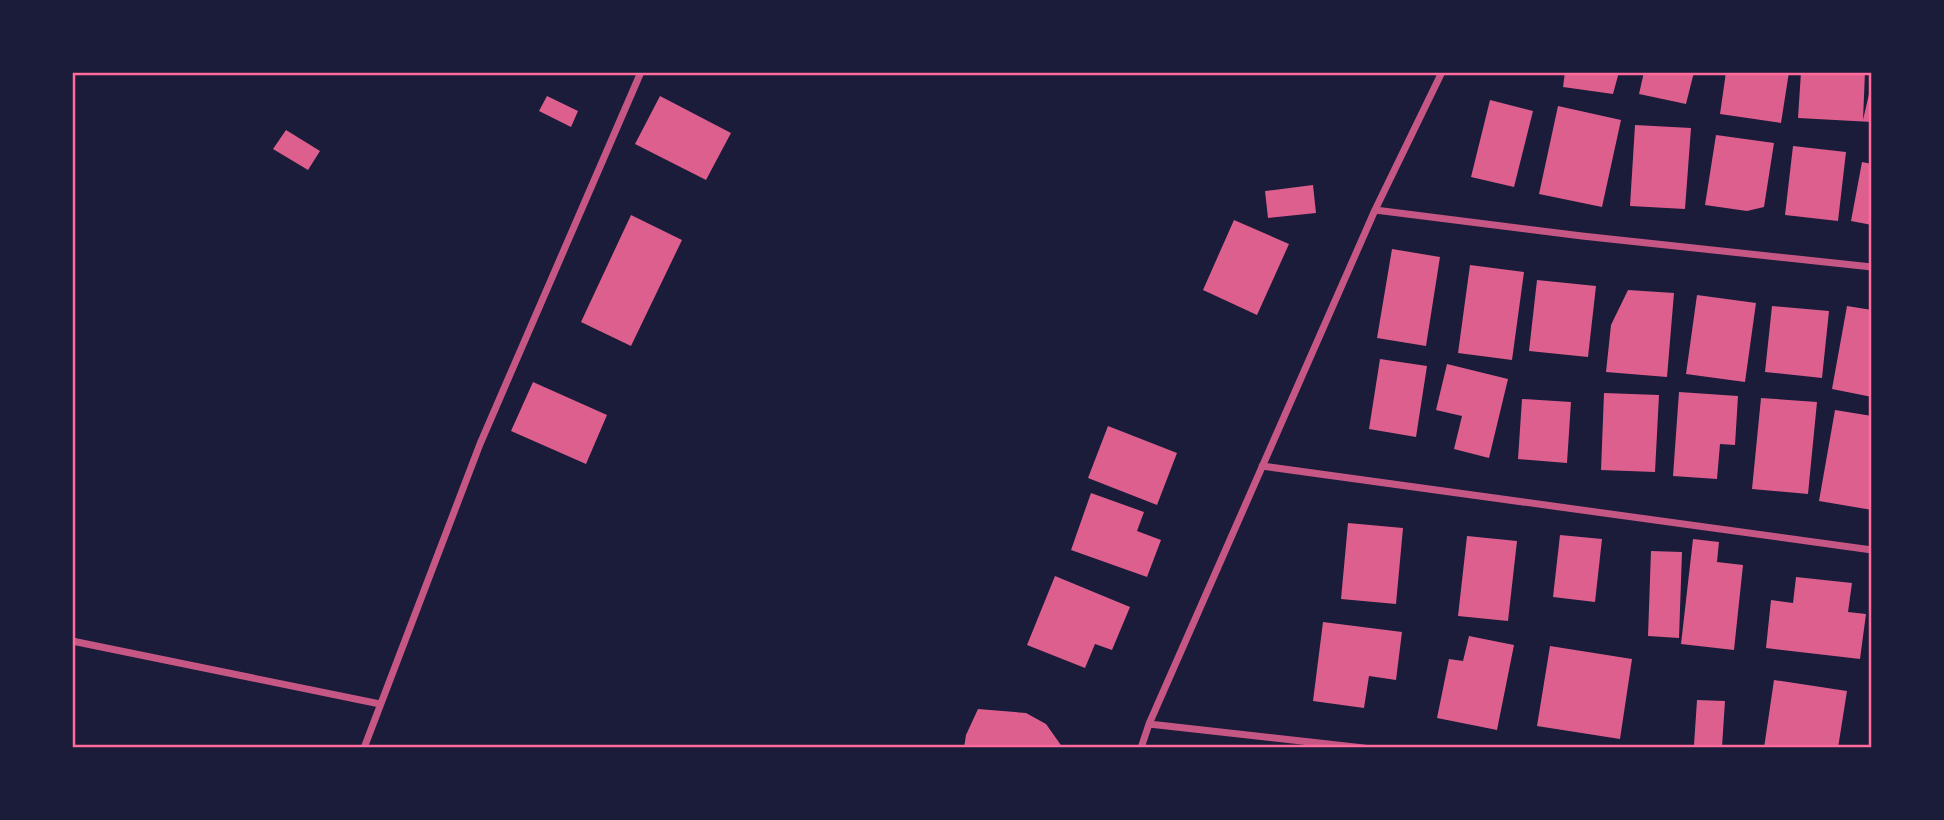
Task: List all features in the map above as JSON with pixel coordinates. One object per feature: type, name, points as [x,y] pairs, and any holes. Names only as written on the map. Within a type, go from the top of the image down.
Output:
[{"type":"street","points":[[364,748],[480,444],[641,72]]},
{"type":"street","points":[[1141,748],[1149,724],[1375,210],[1442,72]]},
{"type":"street","points":[[1375,210],[1582,236],[1872,267]]},
{"type":"street","points":[[1262,466],[1872,550]]},
{"type":"street","points":[[72,641],[380,704]]},
{"type":"street","points":[[1149,724],[1364,748]]},
{"type":"building","points":[[1565,72],[1619,72],[1613,94],[1563,87]]},
{"type":"building","points":[[1644,72],[1694,72],[1686,104],[1639,94]]},
{"type":"building","points":[[1726,72],[1789,72],[1781,123],[1720,114]]},
{"type":"building","points":[[1801,72],[1865,72],[1863,120],[1872,81],[1872,122],[1798,118]]},
{"type":"building","points":[[547,96],[578,111],[571,127],[539,111]]},
{"type":"building","points":[[660,96],[731,133],[706,180],[635,144]]},
{"type":"building","points":[[1490,100],[1533,111],[1514,187],[1471,177]]},
{"type":"building","points":[[1558,106],[1621,120],[1602,207],[1539,194]]},
{"type":"building","points":[[1635,125],[1691,128],[1685,209],[1630,206]]},
{"type":"building","points":[[286,130],[320,151],[308,170],[273,149]]},
{"type":"building","points":[[1716,135],[1774,143],[1764,207],[1747,211],[1705,205]]},
{"type":"building","points":[[1793,146],[1846,152],[1838,221],[1785,215]]},
{"type":"building","points":[[1862,162],[1872,164],[1872,225],[1851,221]]},
{"type":"building","points":[[1313,185],[1316,213],[1268,218],[1265,191]]},
{"type":"building","points":[[631,215],[682,240],[631,346],[581,322]]},
{"type":"building","points":[[1234,220],[1289,244],[1257,315],[1203,290]]},
{"type":"building","points":[[1392,249],[1440,257],[1426,346],[1377,338]]},
{"type":"building","points":[[1470,265],[1524,272],[1512,360],[1458,353]]},
{"type":"building","points":[[1537,280],[1596,286],[1588,357],[1529,351]]},
{"type":"building","points":[[1628,290],[1674,293],[1667,377],[1606,372],[1611,325]]},
{"type":"building","points":[[1697,295],[1756,303],[1745,382],[1686,374]]},
{"type":"building","points":[[1772,306],[1829,311],[1822,378],[1765,372]]},
{"type":"building","points":[[1847,306],[1872,310],[1872,397],[1832,389]]},
{"type":"building","points":[[1380,359],[1427,366],[1416,437],[1369,429]]},
{"type":"building","points":[[1447,364],[1508,379],[1489,458],[1454,449],[1462,416],[1436,410]]},
{"type":"building","points":[[533,382],[607,415],[586,464],[511,431]]},
{"type":"building","points":[[1679,392],[1738,396],[1735,445],[1720,444],[1717,479],[1673,476]]},
{"type":"building","points":[[1604,393],[1659,395],[1655,472],[1601,470]]},
{"type":"building","points":[[1761,398],[1817,402],[1808,494],[1752,489]]},
{"type":"building","points":[[1522,399],[1571,402],[1567,463],[1518,459]]},
{"type":"building","points":[[1835,410],[1872,416],[1872,510],[1819,501]]},
{"type":"building","points":[[1108,426],[1177,453],[1157,505],[1088,478]]},
{"type":"building","points":[[1091,493],[1144,512],[1137,531],[1161,540],[1147,577],[1071,550]]},
{"type":"building","points":[[1348,523],[1403,528],[1396,604],[1341,599]]},
{"type":"building","points":[[1560,535],[1602,539],[1595,602],[1553,597]]},
{"type":"building","points":[[1467,536],[1517,541],[1508,621],[1458,616]]},
{"type":"building","points":[[1693,539],[1719,542],[1717,562],[1743,565],[1734,650],[1681,644]]},
{"type":"building","points":[[1651,551],[1682,552],[1679,638],[1648,636]]},
{"type":"building","points":[[1055,576],[1130,607],[1112,650],[1095,644],[1085,668],[1027,645]]},
{"type":"building","points":[[1796,577],[1852,583],[1848,612],[1866,614],[1860,659],[1766,648],[1771,600],[1793,603]]},
{"type":"building","points":[[1323,622],[1402,632],[1396,680],[1369,676],[1364,708],[1313,701]]},
{"type":"building","points":[[1469,636],[1514,645],[1497,730],[1437,718],[1449,659],[1463,661]]},
{"type":"building","points":[[1550,646],[1632,659],[1620,739],[1537,726]]},
{"type":"building","points":[[1774,680],[1847,691],[1838,748],[1764,748]]},
{"type":"building","points":[[1697,700],[1725,701],[1722,747],[1694,745]]},
{"type":"building","points":[[978,709],[1026,713],[1046,724],[1063,748],[964,748],[966,735]]}]
